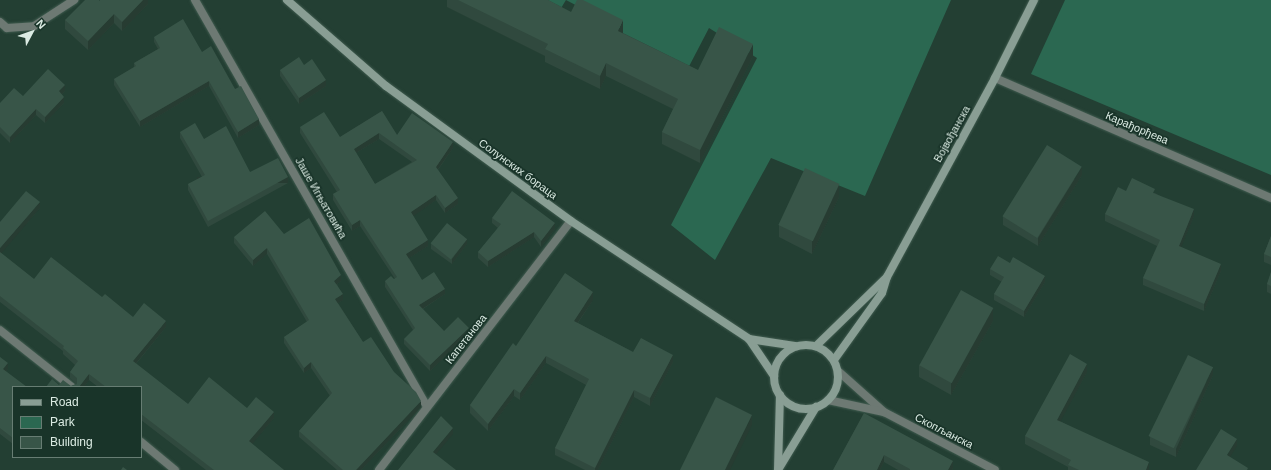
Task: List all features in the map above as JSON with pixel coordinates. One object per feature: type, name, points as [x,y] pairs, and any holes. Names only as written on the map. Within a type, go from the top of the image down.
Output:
[{"type":"street","points":[[0,22],[7,28],[34,26],[74,0]]},
{"type":"street","name":"Јаше Игњатовића","points":[[195,0],[427,407]]},
{"type":"street","name":"Солунских бораца","points":[[287,0],[386,86],[571,221],[749,339],[774,376]]},
{"type":"street","name":"Војвођанска","points":[[834,360],[876,303],[887,277],[995,78],[1034,0]]},
{"type":"street","name":"Карађорђева","points":[[995,78],[1271,198]]},
{"type":"street","name":"Капетанова","points":[[379,470],[571,221]]},
{"type":"street","name":"Војвођанска","points":[[816,346],[887,277]]},
{"type":"street","points":[[0,330],[71,386]]},
{"type":"street","name":"Солунских бораца","points":[[749,339],[796,346]]},
{"type":"street","points":[[796,346],[816,346],[834,360],[838,371],[836,387],[828,400],[816,407],[778,470],[780,396],[774,376],[780,358],[796,346]]},
{"type":"street","name":"Скопљанска","points":[[838,371],[884,412],[995,470]]},
{"type":"street","points":[[780,396],[796,407],[816,407]]},
{"type":"street","name":"Скопљанска","points":[[828,400],[884,412]]},
{"type":"street","points":[[142,443],[175,470]]},
{"type":"green space","points":[[521,0],[566,0],[555,18]]},
{"type":"green space","points":[[566,0],[951,0],[865,196],[771,158],[715,260],[671,225],[757,58],[709,28],[684,76],[620,44],[623,30]]},
{"type":"green space","points":[[1065,0],[1271,0],[1271,175],[1031,74]]},
{"type":"building","points":[[85,0],[143,0],[122,22],[114,14],[88,41],[65,20]]},
{"type":"building","points":[[458,0],[548,0],[571,12],[577,0],[583,0],[623,20],[618,31],[698,70],[719,27],[753,44],[700,150],[662,132],[678,99],[606,63],[600,76],[545,49],[548,44]]},
{"type":"building","points":[[183,19],[202,52],[211,46],[235,89],[241,86],[259,119],[238,132],[209,81],[140,121],[114,79],[136,66],[134,63],[160,48],[154,37]]},
{"type":"building","points":[[299,57],[304,65],[312,59],[326,80],[299,98],[280,70]]},
{"type":"building","points":[[48,69],[65,85],[59,91],[64,97],[45,117],[36,109],[10,137],[0,127],[0,103],[14,88],[23,96]]},
{"type":"building","points":[[382,111],[397,135],[412,113],[453,142],[436,167],[458,198],[445,208],[436,195],[411,212],[428,240],[406,254],[422,280],[434,272],[445,289],[419,305],[444,331],[458,317],[469,328],[430,365],[404,339],[415,328],[385,281],[391,276],[394,279],[397,277],[360,220],[352,225],[333,194],[340,190],[300,127],[324,112],[340,137]],"holes":[[[379,133],[417,160],[375,184],[354,149]]]},
{"type":"building","points":[[195,123],[204,139],[226,126],[250,172],[278,158],[288,177],[208,221],[188,184],[205,175],[180,132]]},
{"type":"building","points":[[1047,145],[1082,167],[1037,238],[1002,216]]},
{"type":"building","points":[[805,168],[839,184],[813,241],[778,225]]},
{"type":"building","points":[[1132,178],[1155,189],[1153,193],[1194,209],[1179,246],[1221,264],[1204,304],[1143,278],[1160,240],[1105,214],[1118,187],[1126,191]]},
{"type":"building","points":[[26,191],[40,202],[0,248],[0,222]]},
{"type":"building","points":[[512,191],[555,223],[541,241],[534,232],[488,261],[478,252],[501,224],[492,218]]},
{"type":"building","points":[[265,211],[284,234],[309,218],[341,275],[334,281],[343,294],[335,299],[363,342],[371,337],[394,372],[416,392],[421,401],[356,470],[343,470],[299,431],[332,393],[311,362],[304,368],[284,337],[309,320],[267,248],[253,260],[234,237]]},
{"type":"building","points":[[447,223],[467,239],[451,260],[431,243]]},
{"type":"building","points":[[1271,236],[1271,257],[1264,254]]},
{"type":"building","points":[[0,252],[34,279],[51,257],[102,297],[105,294],[133,317],[144,303],[166,321],[133,361],[188,404],[209,377],[247,408],[256,397],[274,412],[249,441],[284,470],[214,470],[142,415],[142,386],[105,386],[89,374],[80,386],[71,386],[77,384],[77,378],[70,372],[78,361],[63,348],[64,346],[0,296]]},
{"type":"building","points":[[998,256],[1010,263],[1013,257],[1045,276],[1024,311],[994,294],[1004,277],[990,269]]},
{"type":"building","points":[[1271,272],[1271,286],[1267,284]]},
{"type":"building","points":[[565,273],[593,292],[574,321],[633,352],[641,338],[673,355],[650,398],[634,390],[595,468],[555,448],[589,379],[546,356],[520,393],[514,389],[488,424],[470,405],[513,343],[516,346]]},
{"type":"building","points":[[961,290],[993,308],[952,383],[919,365]]},
{"type":"building","points":[[1070,354],[1087,364],[1057,420],[1149,462],[1146,470],[1079,470],[1068,465],[1071,460],[1025,436]]},
{"type":"building","points":[[1188,355],[1213,367],[1174,448],[1149,436]]},
{"type":"building","points":[[0,357],[8,363],[3,369],[26,386],[12,386],[12,437],[0,428]]},
{"type":"building","points":[[52,379],[59,385],[63,380],[71,386],[47,386]]},
{"type":"building","points":[[716,397],[752,415],[725,470],[680,470]]},
{"type":"building","points":[[864,413],[953,461],[948,470],[910,470],[884,455],[877,470],[833,470]]},
{"type":"building","points":[[441,416],[453,428],[433,452],[456,470],[398,470]]},
{"type":"building","points":[[1221,429],[1237,439],[1227,455],[1248,468],[1247,470],[1196,470]]}]
